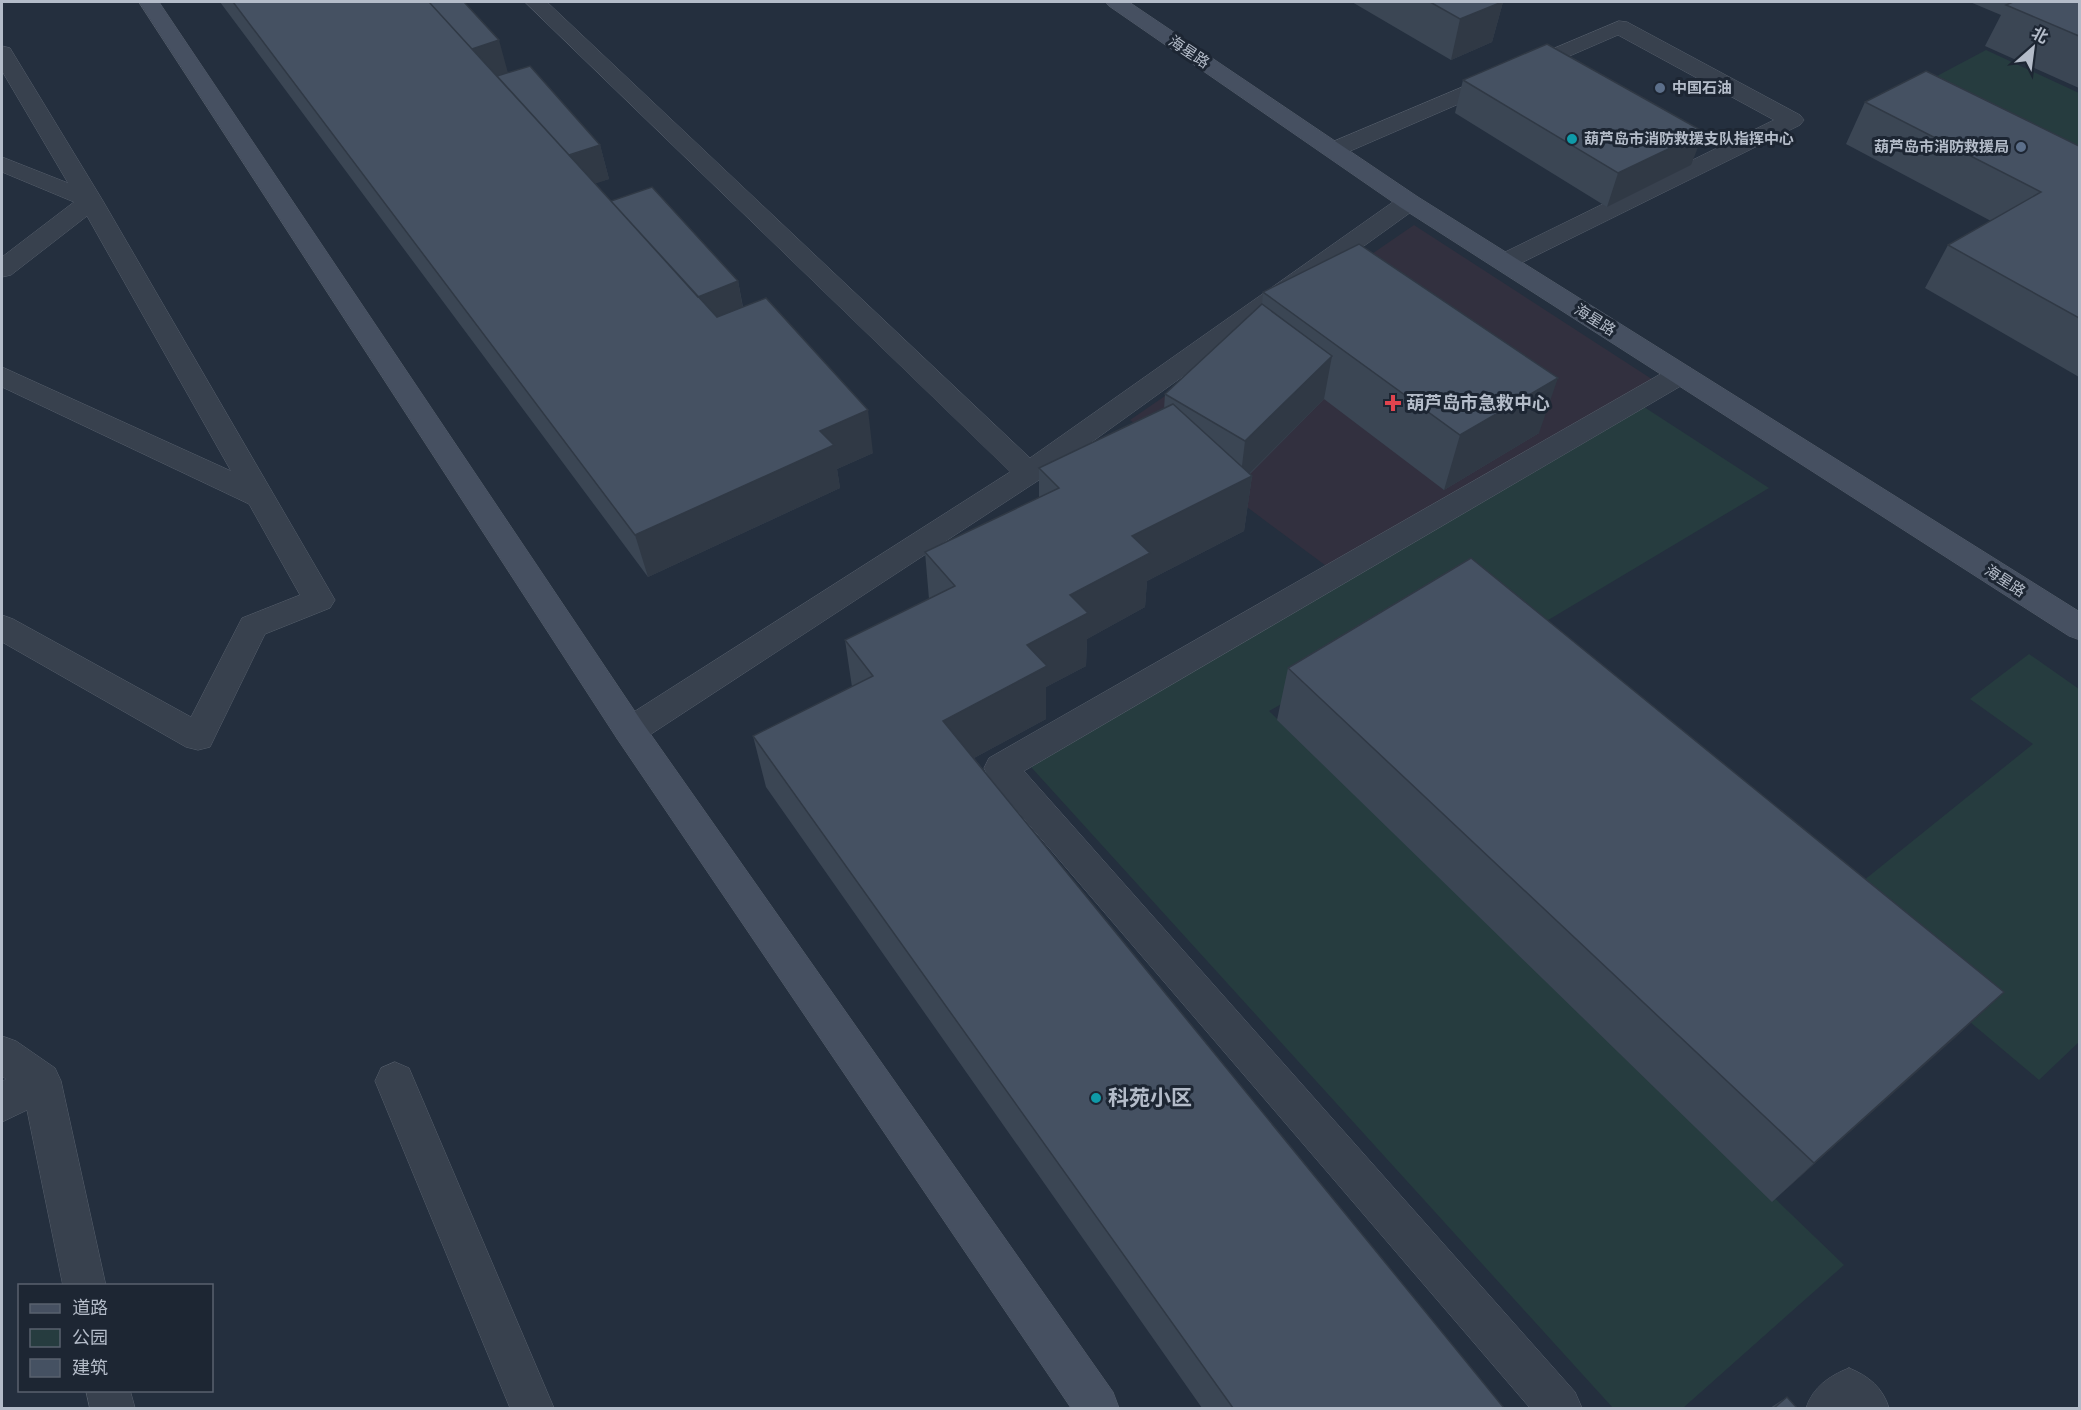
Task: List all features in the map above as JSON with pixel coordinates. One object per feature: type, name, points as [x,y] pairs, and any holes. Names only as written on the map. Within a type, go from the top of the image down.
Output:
[{"type":"street","points":[[149,2],[630,730],[1097,1408]]},
{"type":"street","points":[[535,2],[1029,473]]},
{"type":"street","name":"海星路","points":[[1116,2],[1409,202],[2079,628]]},
{"type":"street","points":[[1333,150],[1619,27],[1792,120],[1504,262]]},
{"type":"street","points":[[2,53],[91,201],[319,600],[253,626],[198,737],[2,627]]},
{"type":"street","points":[[2,164],[91,201]]},
{"type":"street","points":[[2,269],[91,201]]},
{"type":"street","points":[[630,730],[1029,473],[1409,202]]},
{"type":"street","points":[[1559,1408],[1001,768],[1681,374]]},
{"type":"street","points":[[2,376],[260,497]]},
{"type":"street","points":[[2,1054],[41,1082],[85,1284]]},
{"type":"street","points":[[395,1081],[532,1408]]},
{"type":"street","points":[[2,1103],[41,1082]]},
{"type":"street","points":[[1828,1408],[1849,1390],[1867,1408]]},
{"type":"street","points":[[108,1392],[112,1408]]},
{"type":"shaded area","name":"葫芦岛市急救中心","points":[[1414,225],[1661,385],[1337,574],[1130,420]]},
{"type":"green space","points":[[1986,50],[2079,93],[2079,181],[1903,94]]},
{"type":"green space","points":[[1641,405],[1769,488],[1508,644],[1458,604],[1269,711],[1844,1265],[1683,1408],[1613,1408],[1031,767]]},
{"type":"green space","points":[[2029,654],[2079,689],[2079,1042],[2039,1080],[1832,906],[2033,744],[1970,699]]},
{"type":"building","points":[[233,2],[429,2],[717,317],[766,298],[868,410],[820,431],[834,445],[635,535]]},
{"type":"building","points":[[429,2],[464,2],[499,40],[472,49]]},
{"type":"building","points":[[1430,2],[1502,2],[1460,19]]},
{"type":"building","points":[[2013,2],[2079,2],[2079,36],[2006,5]]},
{"type":"building","points":[[1547,44],[1704,132],[1618,173],[1463,80]]},
{"type":"building","points":[[530,66],[600,145],[569,155],[497,76]]},
{"type":"building","points":[[1926,71],[2079,146],[2079,318],[1948,245],[2041,192],[1865,102]]},
{"type":"building","points":[[652,187],[738,281],[698,297],[611,201]]},
{"type":"building","points":[[1359,244],[1558,378],[1460,435],[1263,292]]},
{"type":"building","points":[[1262,304],[1332,356],[1245,441],[1165,394]]},
{"type":"building","name":"科苑小区","points":[[1173,404],[1252,476],[1132,536],[1150,553],[1070,595],[1088,613],[1027,645],[1047,666],[943,721],[1504,1408],[1233,1408],[753,736],[873,676],[845,640],[955,586],[925,552],[1059,488],[1039,468]]},
{"type":"building","points":[[1471,558],[2004,992],[1814,1163],[1288,668]]},
{"type":"building","points":[[1787,1397],[1797,1408],[1774,1408]]},
{"type":"place","name":"中国石油","points":[[1660,88]]},
{"type":"place","name":"葫芦岛市消防救援支队指挥中心","points":[[1572,139]]},
{"type":"place","name":"葫芦岛市消防救援局","points":[[2021,147]]},
{"type":"place","name":"葫芦岛市急救中心","points":[[1393,403]]},
{"type":"place","name":"科苑小区","points":[[1096,1098]]}]
